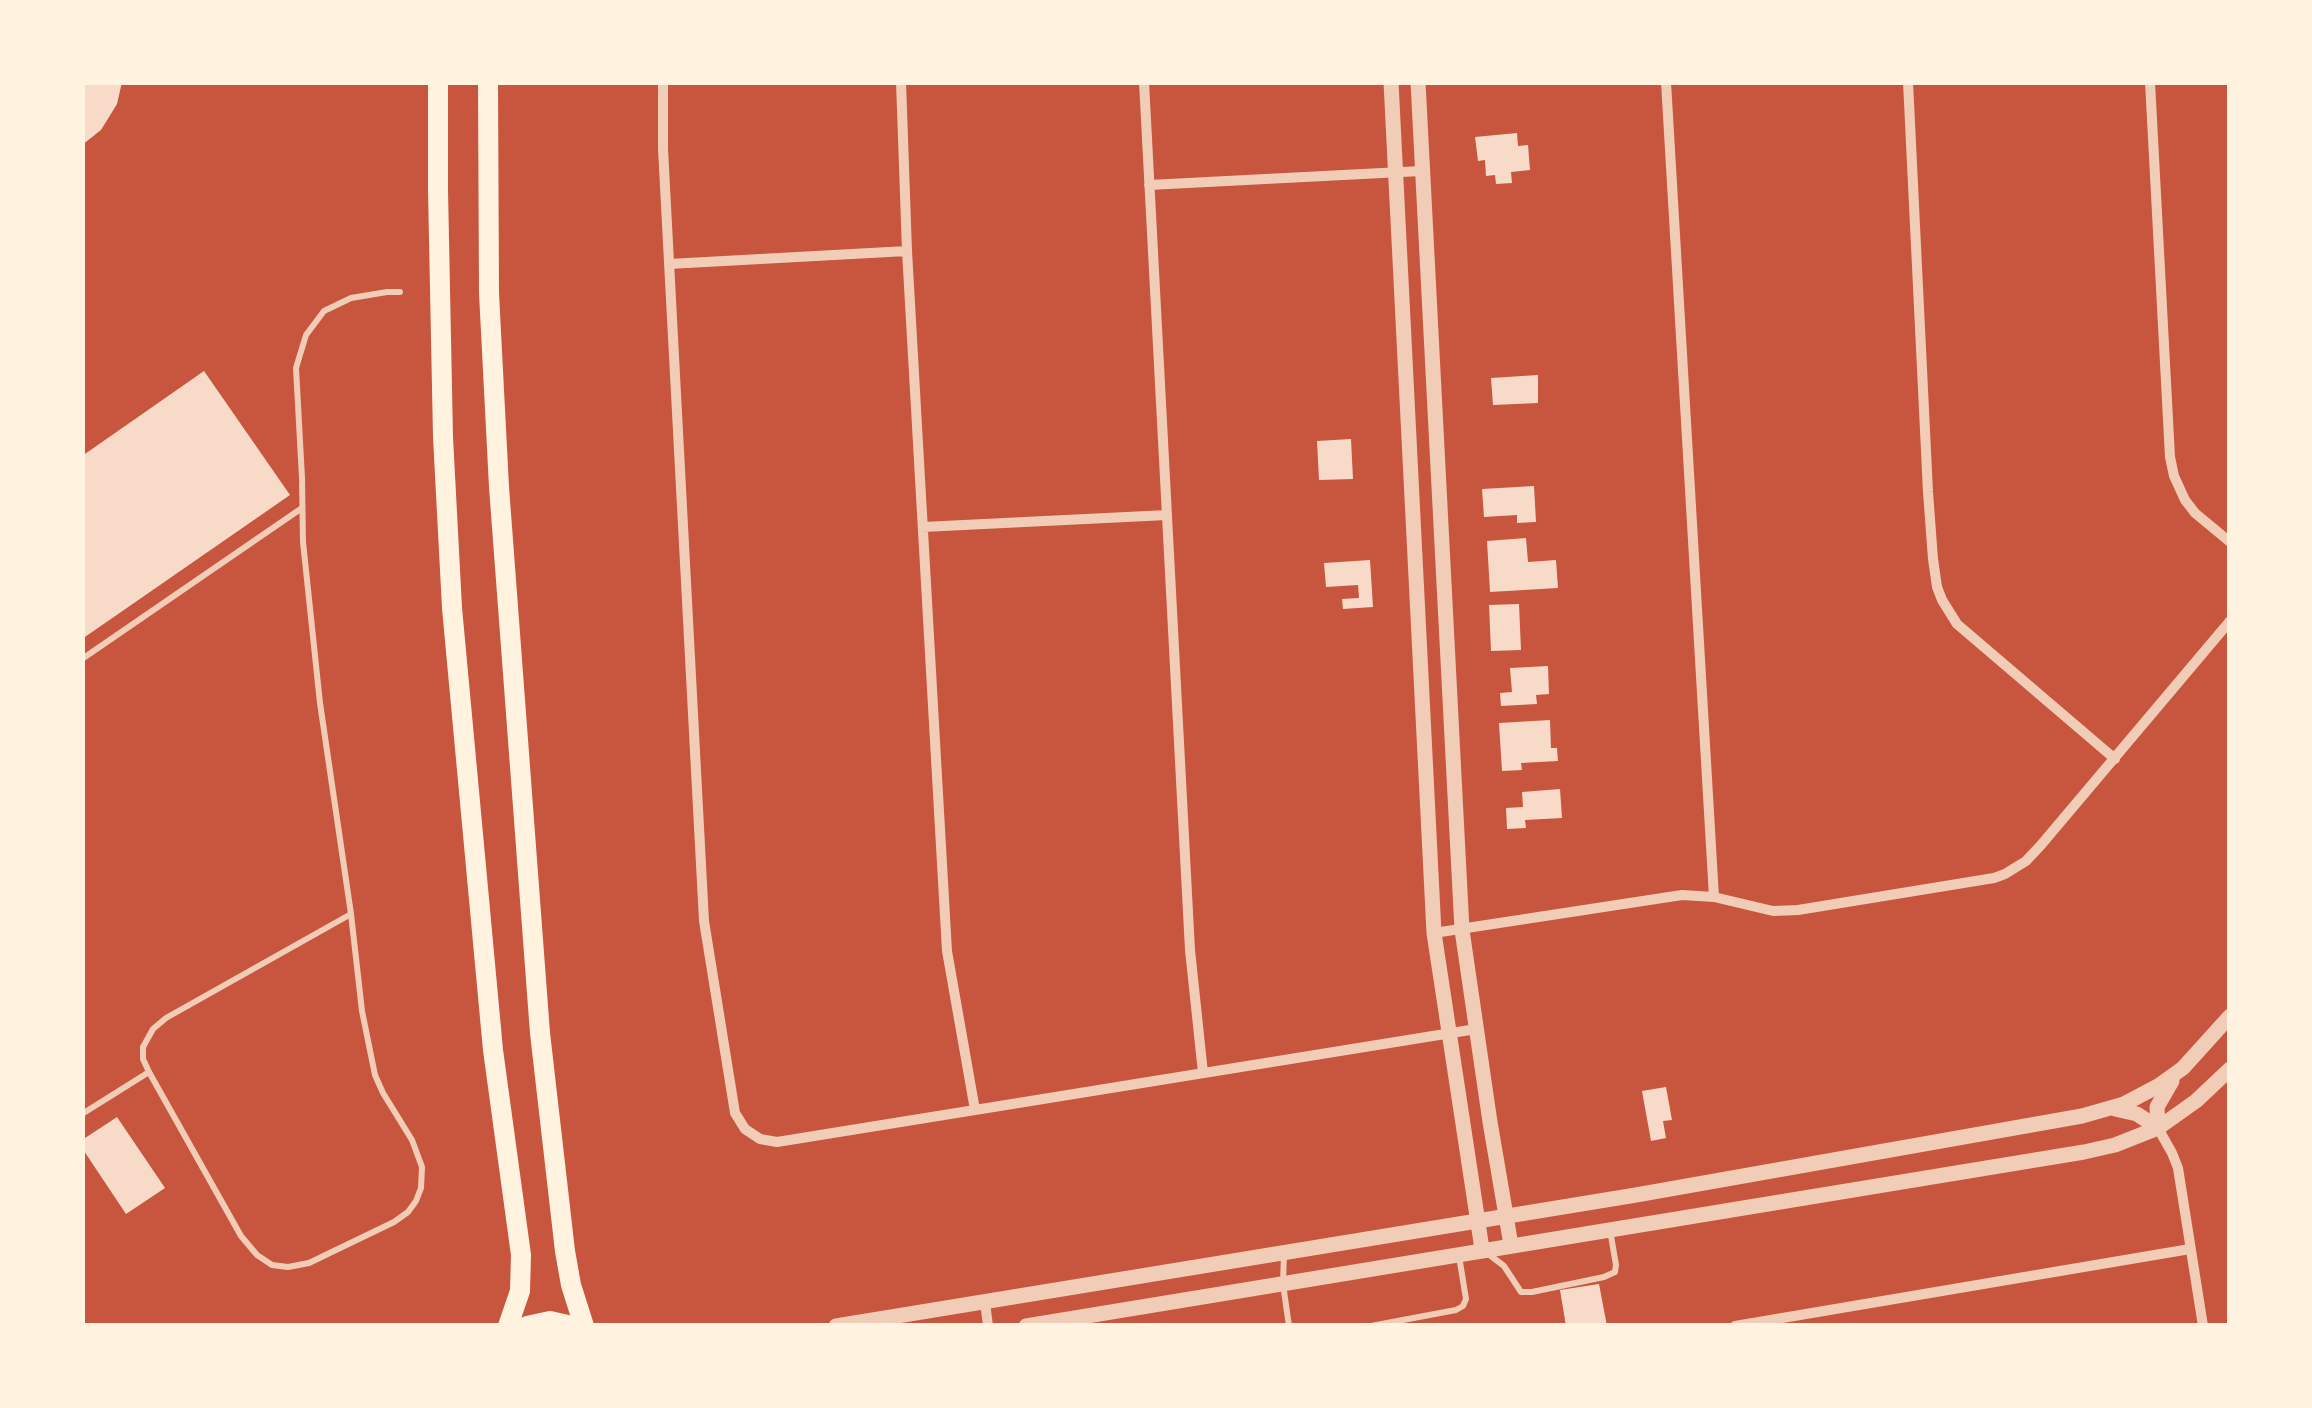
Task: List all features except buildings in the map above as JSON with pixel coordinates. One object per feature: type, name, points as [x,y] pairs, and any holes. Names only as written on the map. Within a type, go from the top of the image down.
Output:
[{"type":"main road","points":[[438,82],[443,437],[452,608],[493,1050],[521,1256],[521,1284],[508,1326]]},
{"type":"main road","points":[[488,82],[489,293],[499,487],[540,1033],[565,1252],[584,1326]]},
{"type":"main road","points":[[527,1326],[546,1322],[572,1326]]},
{"type":"street","points":[[664,82],[663,149],[704,920],[739,1122],[752,1136],[777,1142],[1476,1029]]},
{"type":"street","points":[[901,82],[947,950],[974,1110]]},
{"type":"street","points":[[1144,82],[1190,950],[1203,1074]]},
{"type":"street","points":[[1391,82],[1434,933],[1482,1250]]},
{"type":"street","points":[[1418,82],[1462,930],[1511,1245]]},
{"type":"street","points":[[1666,82],[1714,897]]},
{"type":"street","points":[[1908,82],[1928,492],[1937,588],[1957,624],[2115,759]]},
{"type":"street","points":[[2150,82],[2170,458],[2185,500],[2230,542]]},
{"type":"street","points":[[1150,185],[1421,171]]},
{"type":"street","points":[[669,264],[908,251]]},
{"type":"street","points":[[923,527],[1167,515]]},
{"type":"street","points":[[1434,933],[1682,895],[1787,911],[2005,874],[2026,861],[2230,620]]},
{"type":"street","points":[[2203,1326],[2178,1168],[2158,1128],[2157,1108],[2183,1068],[2230,1016]]},
{"type":"street","points":[[836,1326],[2068,1119],[2136,1098],[2183,1068]]},
{"type":"street","points":[[1026,1326],[2084,1152],[2158,1128],[2230,1070]]},
{"type":"street","points":[[2106,1109],[2137,1114],[2158,1128]]},
{"type":"street","points":[[1734,1326],[2190,1249]]},
{"type":"street","points":[[984,1302],[988,1326]]},
{"type":"lane","points":[[351,914],[166,1018],[144,1047],[143,1059],[149,1072],[241,1236],[272,1266],[309,1264],[394,1222],[408,1212],[421,1188],[422,1168],[412,1140],[374,1075],[362,1011],[351,914],[320,702],[303,542],[296,368],[306,335],[324,311],[351,298],[400,292]]},
{"type":"lane","points":[[82,659],[303,507]]},
{"type":"lane","points":[[82,1114],[149,1072]]},
{"type":"lane","points":[[1482,1250],[1504,1266],[1524,1293],[1612,1273],[1616,1268],[1609,1228]]},
{"type":"lane","points":[[1504,1266],[1511,1245]]},
{"type":"lane","points":[[1284,1253],[1282,1284],[1290,1326]]},
{"type":"lane","points":[[1371,1326],[1462,1306],[1466,1299],[1459,1254]]}]
